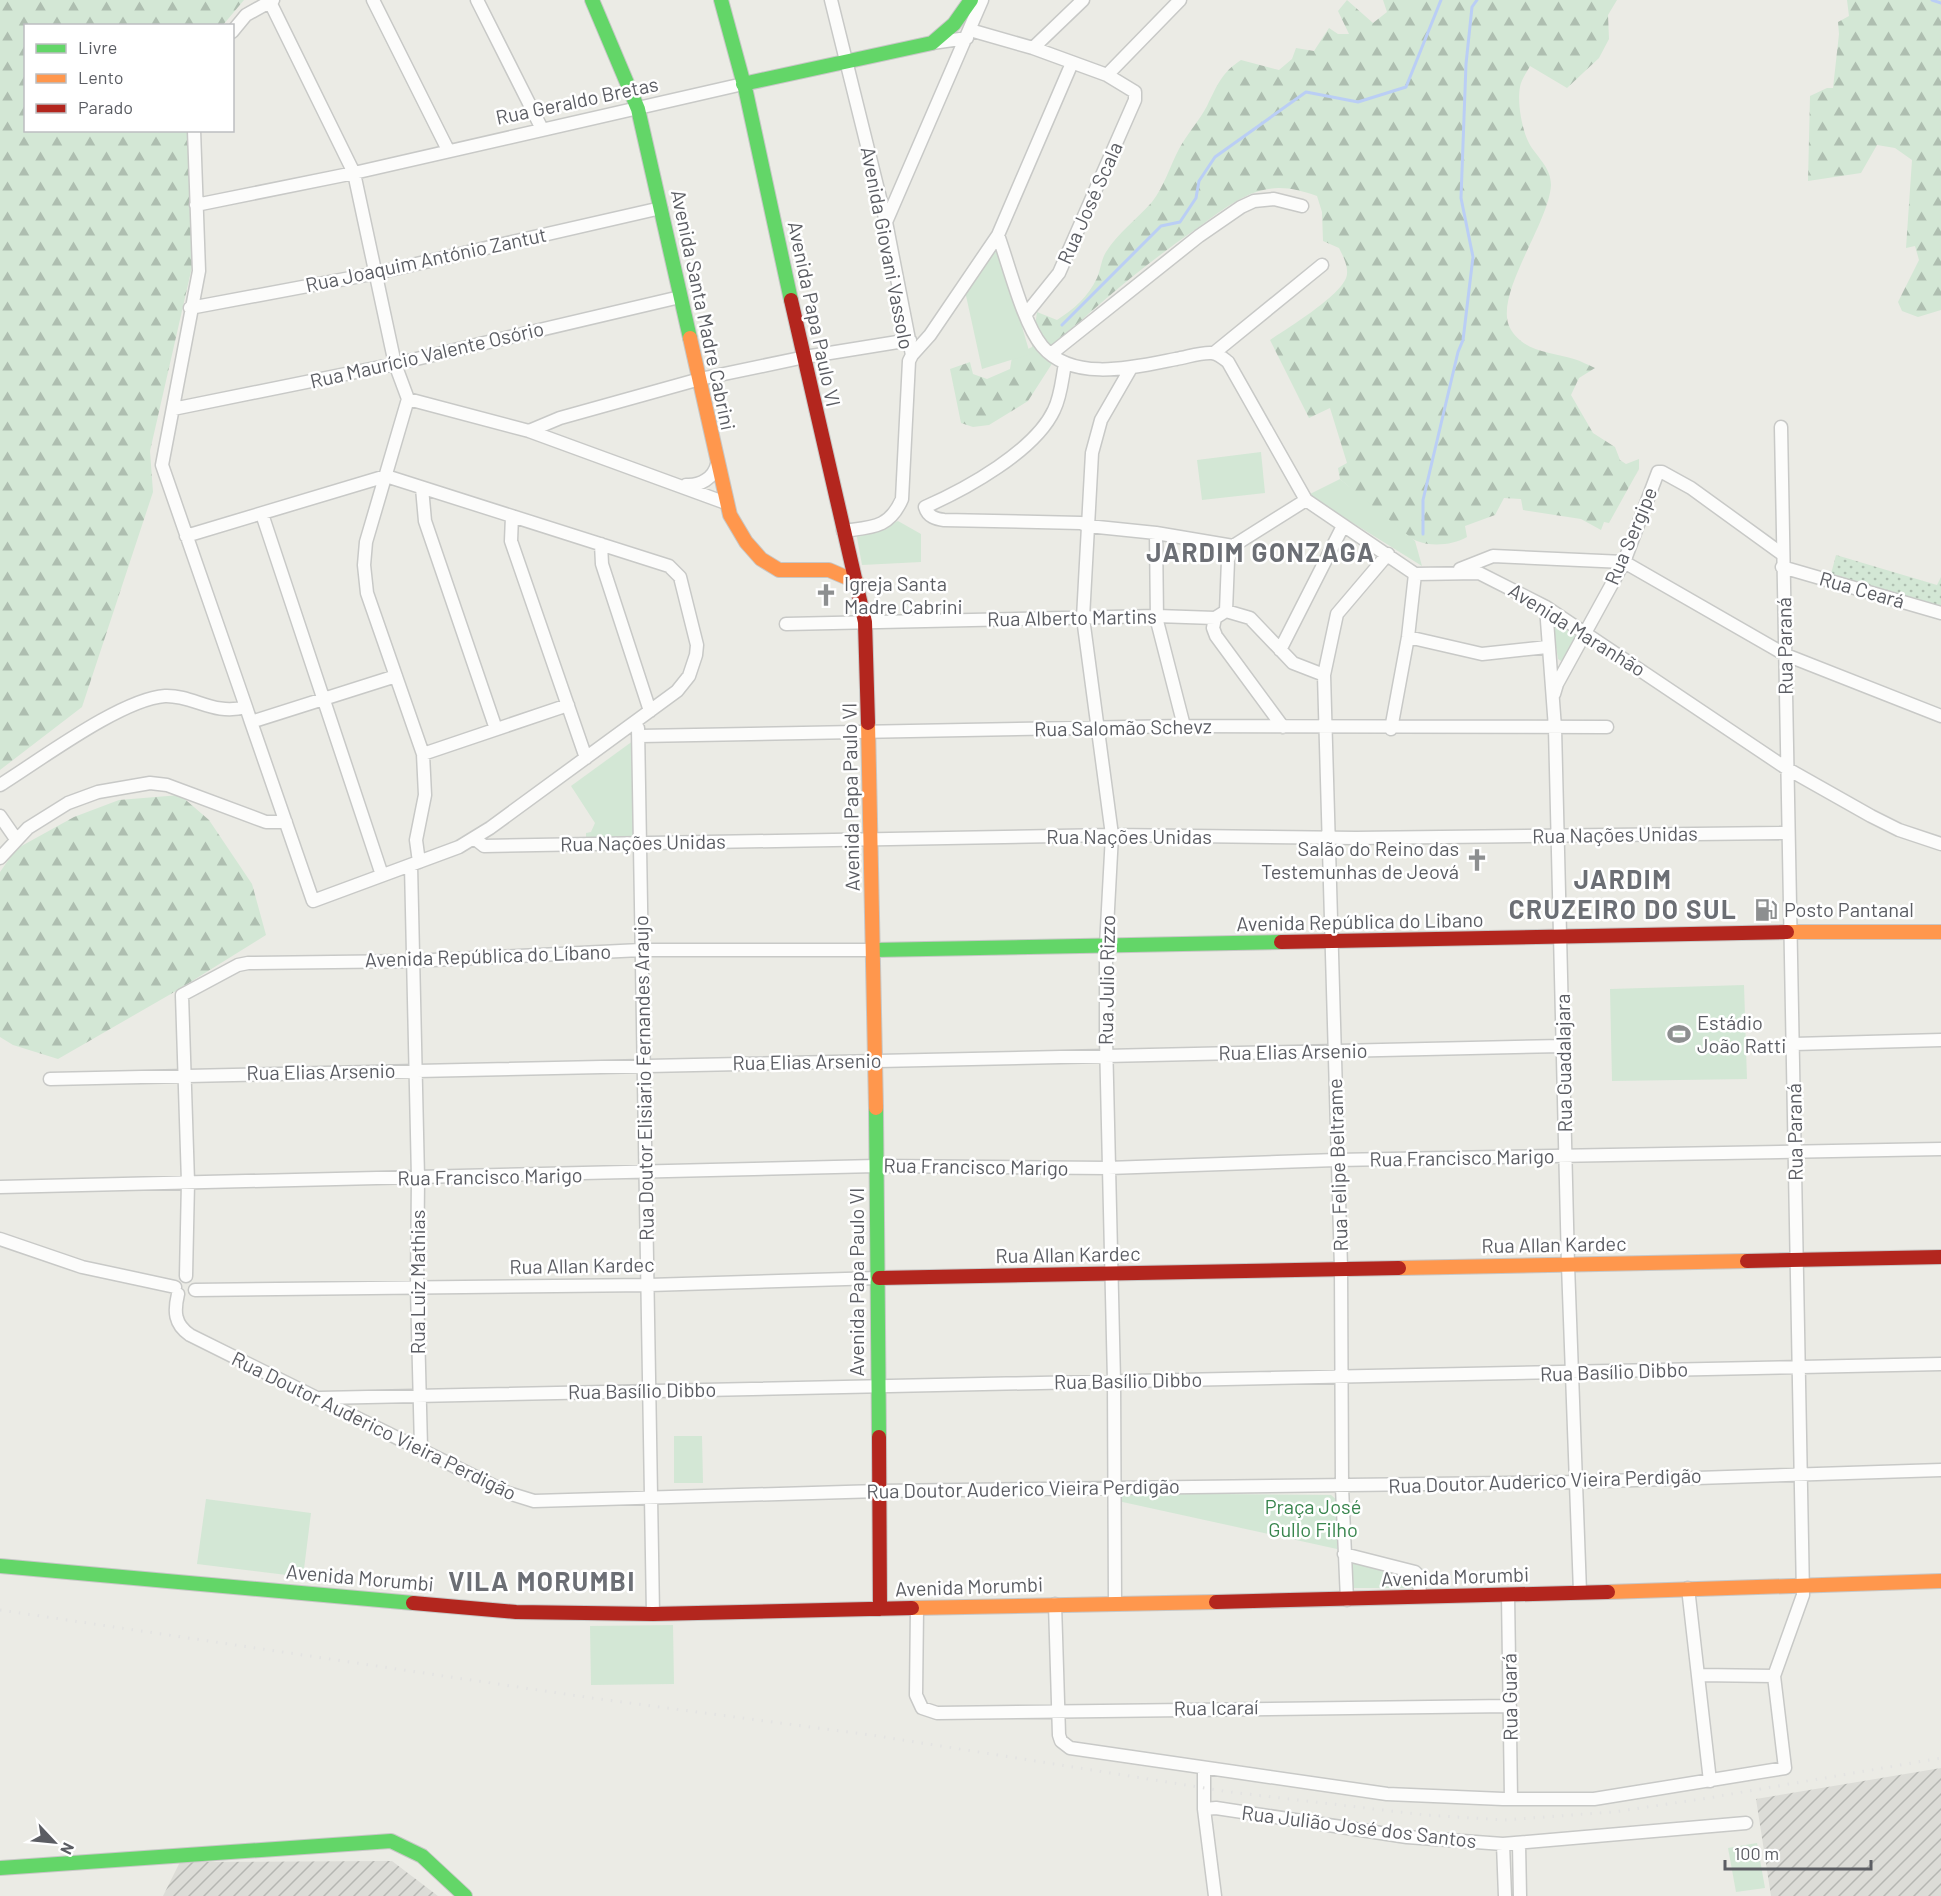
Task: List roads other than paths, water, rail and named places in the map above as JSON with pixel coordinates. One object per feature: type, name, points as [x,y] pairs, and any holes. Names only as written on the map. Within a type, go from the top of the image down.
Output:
[{"type":"main road","name":"Avenida Santa Madre Cabrini","points":[[592,0],[638,109],[726,503],[739,531],[766,564],[788,572],[825,567]]},
{"type":"main road","name":"Avenida Papa Paulo VI","points":[[721,0],[743,84],[865,622],[876,1061],[880,1609]]},
{"type":"main road","points":[[932,43],[954,24],[970,0]]},
{"type":"main road","name":"Rua Geraldo Bretas","points":[[743,84],[932,43]]},
{"type":"main road","points":[[843,531],[833,558],[825,567],[857,582]]},
{"type":"main road","name":"Avenida República do Libano","points":[[874,950],[1941,930]]},
{"type":"main road","name":"Rua Allan Kardec","points":[[879,1278],[1941,1257]]},
{"type":"main road","name":"Avenida Morumbi","points":[[0,1566],[499,1611],[653,1614],[1055,1604],[1347,1600],[1941,1581]]},
{"type":"main road","points":[[0,1868],[391,1841],[402,1844],[421,1856],[465,1896]]},
{"type":"street","points":[[373,0],[448,150]]},
{"type":"street","points":[[477,0],[542,129]]},
{"type":"street","name":"Avenida Giovani Vassolo","points":[[831,0],[886,222],[912,356],[909,361],[902,499],[896,512],[887,522],[843,531]]},
{"type":"street","points":[[954,24],[982,0]]},
{"type":"street","points":[[886,222],[982,0]]},
{"type":"street","points":[[1033,48],[1083,0]]},
{"type":"street","points":[[1107,75],[1180,0]]},
{"type":"street","points":[[234,30],[246,15],[272,1],[354,173],[395,364],[408,399],[530,430],[726,503]]},
{"type":"street","name":"Rua Geraldo Bretas","points":[[932,43],[969,34],[1033,48],[1107,75],[1129,86]]},
{"type":"street","points":[[912,356],[930,335],[998,235],[1072,63]]},
{"type":"street","name":"Rua Geraldo Bretas","points":[[196,206],[354,173],[743,84]]},
{"type":"street","name":"Rua José Scala","points":[[1026,314],[1059,273],[1135,100],[1135,92],[1129,86]]},
{"type":"street","points":[[186,536],[386,476],[669,566],[680,577],[697,645],[696,655],[682,686],[636,722],[474,838],[459,847],[313,901],[186,536],[162,465],[190,308],[199,271],[194,132]]},
{"type":"street","points":[[1051,354],[1240,207],[1254,201],[1282,199],[1302,207]]},
{"type":"street","name":"Rua Joaquim António Zantut","points":[[190,308],[377,273],[661,208]]},
{"type":"street","points":[[998,235],[1026,314],[1041,344],[1065,364],[1131,368],[1214,353],[1322,265]]},
{"type":"street","name":"Rua Maurício Valente Osório","points":[[173,409],[395,364],[680,297]]},
{"type":"street","points":[[530,430],[560,418],[700,379],[805,357],[910,340]]},
{"type":"street","points":[[1214,353],[1228,362],[1306,500],[1415,574],[1408,637],[1391,729]]},
{"type":"street","points":[[1065,364],[1055,408],[1042,430],[990,471],[926,509],[937,519],[1081,523],[1088,526],[1156,533],[1233,546]]},
{"type":"street","name":"Rua Julio Rizzo","points":[[1115,1603],[1114,1381],[1106,1056],[1106,946],[1113,835],[1083,618],[1092,453],[1096,436],[1110,403],[1131,368]]},
{"type":"street","name":"Rua Luiz Mathias","points":[[408,399],[366,542],[364,565],[367,592],[423,754],[425,795],[416,840],[412,961],[418,1178],[418,1395],[421,1448]]},
{"type":"street","name":"Rua Paraná","points":[[1774,1676],[1803,1595],[1781,427]]},
{"type":"street","points":[[679,485],[701,484],[715,472],[717,464]]},
{"type":"street","name":"Rua Sergipe","points":[[1554,695],[1624,562],[1658,472],[1691,488],[1782,554]]},
{"type":"street","points":[[422,488],[425,521],[496,729]]},
{"type":"street","points":[[1283,727],[1212,628],[1220,614],[1228,560],[1233,546],[1306,500]]},
{"type":"street","points":[[262,514],[382,875]]},
{"type":"street","points":[[512,516],[512,541],[586,758]]},
{"type":"street","points":[[1280,650],[1343,525]]},
{"type":"street","points":[[1156,533],[1157,616],[1184,726]]},
{"type":"street","points":[[601,544],[602,564],[650,711]]},
{"type":"street","name":"Rua Felipe Beltrame","points":[[1347,1600],[1342,1486],[1341,1268],[1336,1160],[1324,675],[1337,614],[1388,554]]},
{"type":"street","points":[[1455,572],[1493,556],[1624,562],[1786,655],[1941,716]]},
{"type":"street","name":"Rua Ceará","points":[[1782,567],[1941,613]]},
{"type":"street","name":"Avenida Maranhão","points":[[1415,574],[1455,572],[1487,576],[1546,607],[1786,768],[1870,816],[1899,830],[1941,844]]},
{"type":"street","name":"Rua Guadalajara","points":[[1546,607],[1554,695],[1559,836],[1568,1265],[1580,1592]]},
{"type":"street","name":"Rua Alberto Martins","points":[[786,624],[1220,614],[1250,618],[1300,668],[1324,675]]},
{"type":"street","points":[[1408,637],[1482,654],[1548,647]]},
{"type":"street","points":[[251,722],[396,676]]},
{"type":"street","points":[[0,785],[105,718],[158,697],[173,696],[219,710],[246,707]]},
{"type":"street","points":[[423,754],[568,705]]},
{"type":"street","name":"Rua Doutor Elisiario Fernandes Araujo","points":[[636,722],[640,735],[642,843],[640,950],[649,1285],[653,1614]]},
{"type":"street","name":"Rua Salomão Schevz","points":[[640,735],[1184,726],[1325,729],[1607,728]]},
{"type":"street","points":[[0,858],[16,839],[41,818],[68,803],[98,792],[150,783],[167,785],[266,822],[286,822]]},
{"type":"street","points":[[0,816],[16,839]]},
{"type":"street","name":"Rua Nações Unidas","points":[[474,838],[484,846],[1113,835],[1329,838],[1787,833]]},
{"type":"street","name":"Avenida República do Líbano","points":[[184,1075],[182,994],[238,965],[248,963],[412,961],[640,950],[874,950]]},
{"type":"street","points":[[1794,1044],[1941,1040]]},
{"type":"street","name":"Rua Elias Arsenio","points":[[50,1079],[643,1064],[1563,1046]]},
{"type":"street","points":[[184,1075],[188,1182],[186,1276]]},
{"type":"street","name":"Rua Francisco Marigo","points":[[5,1186],[876,1166],[1108,1168],[1336,1160],[1941,1149]]},
{"type":"street","points":[[0,1239],[82,1267],[177,1290],[186,1297],[195,1290],[193,1279],[186,1276],[178,1279],[177,1290]]},
{"type":"street","name":"Rua Allan Kardec","points":[[195,1290],[649,1285],[879,1278]]},
{"type":"street","name":"Rua Doutor Auderico Vieira Perdigão","points":[[177,1290],[176,1316],[185,1331],[316,1398],[524,1499],[879,1491],[1576,1482],[1941,1470]]},
{"type":"street","name":"Rua Basílio Dibbo","points":[[316,1398],[1573,1374],[1941,1364]]},
{"type":"street","points":[[1344,1554],[1415,1572],[1419,1576],[1420,1596]]},
{"type":"street","points":[[1688,1588],[1710,1781]]},
{"type":"street","name":"Rua Guará","points":[[1508,1594],[1511,1799]]},
{"type":"street","points":[[1055,1604],[1059,1735],[1065,1745],[1204,1769],[1387,1794],[1511,1799],[1594,1799],[1785,1768],[1774,1676],[1698,1675]]},
{"type":"street","name":"Rua Icaraí","points":[[917,1608],[916,1695],[922,1708],[937,1713],[1510,1706]]},
{"type":"street","points":[[1204,1769],[1204,1809],[1215,1896]]},
{"type":"street","name":"Rua Julião José dos Santos","points":[[1204,1809],[1216,1808],[1407,1837],[1503,1844],[1746,1823]]},
{"type":"street","points":[[1503,1844],[1505,1896]]},
{"type":"street","points":[[1519,1844],[1520,1896]]},
{"type":"waterway","points":[[1062,325],[1161,226],[1180,222],[1196,198],[1199,181],[1215,157],[1306,92],[1358,102],[1406,87],[1441,0]]},
{"type":"waterway","points":[[1423,534],[1423,500],[1458,352],[1463,340],[1473,257],[1461,198],[1466,64],[1472,7],[1477,0]]},
{"type":"waterway","points":[[1932,0],[1941,3]]},
{"type":"railway","points":[[0,1610],[592,1698],[878,1736],[1230,1792],[1425,1815],[1504,1820],[1613,1812],[1941,1758]]},
{"type":"place","name":"Igreja Santa Madre Cabrini","points":[[826,595]]},
{"type":"place","name":"Salão do Reino das Testemunhas de Jeová","points":[[1477,860]]},
{"type":"place","name":"Posto Pantanal","points":[[1766,910]]},
{"type":"place","name":"Estádio João Ratti","points":[[1679,1034]]},
{"type":"district","name":"JARDIM GONZAGA","points":[[1261,553]]},
{"type":"district","name":"JARDIM CRUZEIRO DO SUL","points":[[1623,895]]},
{"type":"district","name":"VILA MORUMBI","points":[[542,1582]]},
{"type":"park label","name":"Praça José Gullo Filho","points":[[1313,1518]]}]
